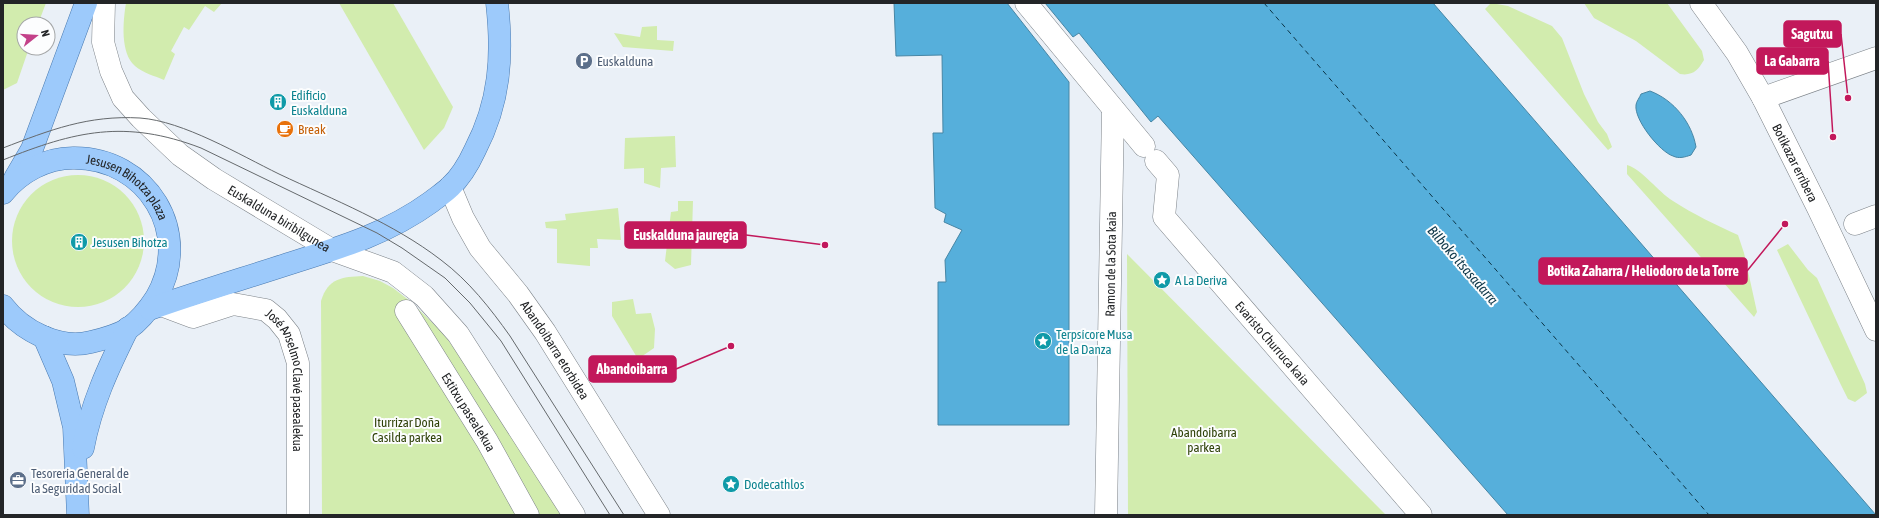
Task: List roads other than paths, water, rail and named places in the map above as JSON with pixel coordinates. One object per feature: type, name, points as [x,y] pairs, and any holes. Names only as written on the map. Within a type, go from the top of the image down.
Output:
[{"type":"main road","points":[[5,190],[32,149],[86,3]]},
{"type":"main road","name":"Euskalduna biribilgunea","points":[[332,250],[383,231],[411,216],[450,187],[467,166],[481,139],[494,102],[500,62],[500,32],[497,3]]},
{"type":"main road","name":"Jesusen Bihotza plaza","points":[[5,190],[36,166],[62,158],[90,158],[117,166],[140,182],[157,203],[168,229],[170,257],[164,285],[155,307],[128,328],[109,338],[87,343],[66,343],[44,337],[25,327],[5,311]]},
{"type":"main road","points":[[155,307],[332,250]]},
{"type":"main road","points":[[78,473],[88,423],[105,374],[128,328]]},
{"type":"main road","points":[[44,337],[63,381],[74,427],[78,473],[78,515]]},
{"type":"street","name":"Euskalduna biribilgunea","points":[[104,3],[103,42],[111,71],[123,98],[141,118],[180,155],[204,172],[332,250]]},
{"type":"street","name":"Evaristo Churruca kaia","points":[[1026,3],[1168,175],[1164,218],[1421,515]]},
{"type":"street","name":"Botikazar erribera","points":[[1701,3],[1737,53],[1763,98],[1821,214],[1876,330]]},
{"type":"street","points":[[1763,98],[1876,58]]},
{"type":"street","name":"Ramon de la Sota kaia","points":[[1106,515],[1113,109]]},
{"type":"street","name":"Abandoibarra etorbidea","points":[[450,187],[463,218],[480,248],[518,294],[545,332],[659,515]]},
{"type":"street","points":[[1855,224],[1876,216]]},
{"type":"street","points":[[332,250],[393,272],[424,296],[458,334],[574,515]]},
{"type":"street","name":"José Anselmo Clavé pasealekua","points":[[155,307],[193,317],[233,304],[266,310],[277,319],[289,334],[298,363],[298,515]]},
{"type":"street","name":"Estitxu pasealekua","points":[[406,311],[487,441],[528,515]]},
{"type":"water","points":[[894,3],[1007,3],[1069,82],[1069,425],[938,425],[938,282],[946,282],[945,260],[962,230],[944,222],[946,214],[935,208],[933,133],[943,133],[942,55],[896,56]]},
{"type":"water","name":"Bilboko itsasadarra","points":[[1045,3],[1433,3],[1876,515],[1508,515],[1158,116],[1151,122],[1079,33],[1073,37]]},
{"type":"water","points":[[1650,91],[1667,100],[1686,121],[1694,138],[1696,147],[1691,155],[1684,157],[1673,156],[1661,148],[1643,127],[1636,111],[1636,104],[1641,94]]},
{"type":"tram line","points":[[3,148],[37,135],[86,121],[121,118],[157,120],[193,132],[211,140],[383,223],[423,247],[451,268],[470,286],[495,315],[510,336],[624,515]]},
{"type":"tram line","points":[[3,160],[54,142],[100,132],[124,131],[174,139],[201,148],[377,233],[402,248],[445,278],[470,303],[501,341],[610,515]]},
{"type":"place","name":"Euskalduna","points":[[584,61]]},
{"type":"place","name":"Sagutxu","points":[[1848,98]]},
{"type":"place","name":"Edificio Euskalduna","points":[[278,102]]},
{"type":"place","name":"Break","points":[[285,129]]},
{"type":"place","name":"La Gabarra","points":[[1833,137]]},
{"type":"place","name":"Botika Zaharra / Heliodoro de la Torre","points":[[1785,224]]},
{"type":"place","name":"Jesusen Bihotza","points":[[79,242]]},
{"type":"place","name":"Euskalduna jauregia","points":[[825,245]]},
{"type":"place","name":"A La Deriva","points":[[1162,280]]},
{"type":"place","name":"Terpsícore Musa de la Danza","points":[[1043,341]]},
{"type":"place","name":"Abandoibarra","points":[[731,346]]},
{"type":"place","name":"Tesorería General de la Seguridad Social","points":[[18,480]]},
{"type":"place","name":"Dodecathlos","points":[[731,484]]},
{"type":"park label","name":"Iturrizar Doña Casilda parkea","points":[[407,430]]},
{"type":"park label","name":"Abandoibarra parkea","points":[[1204,440]]}]
